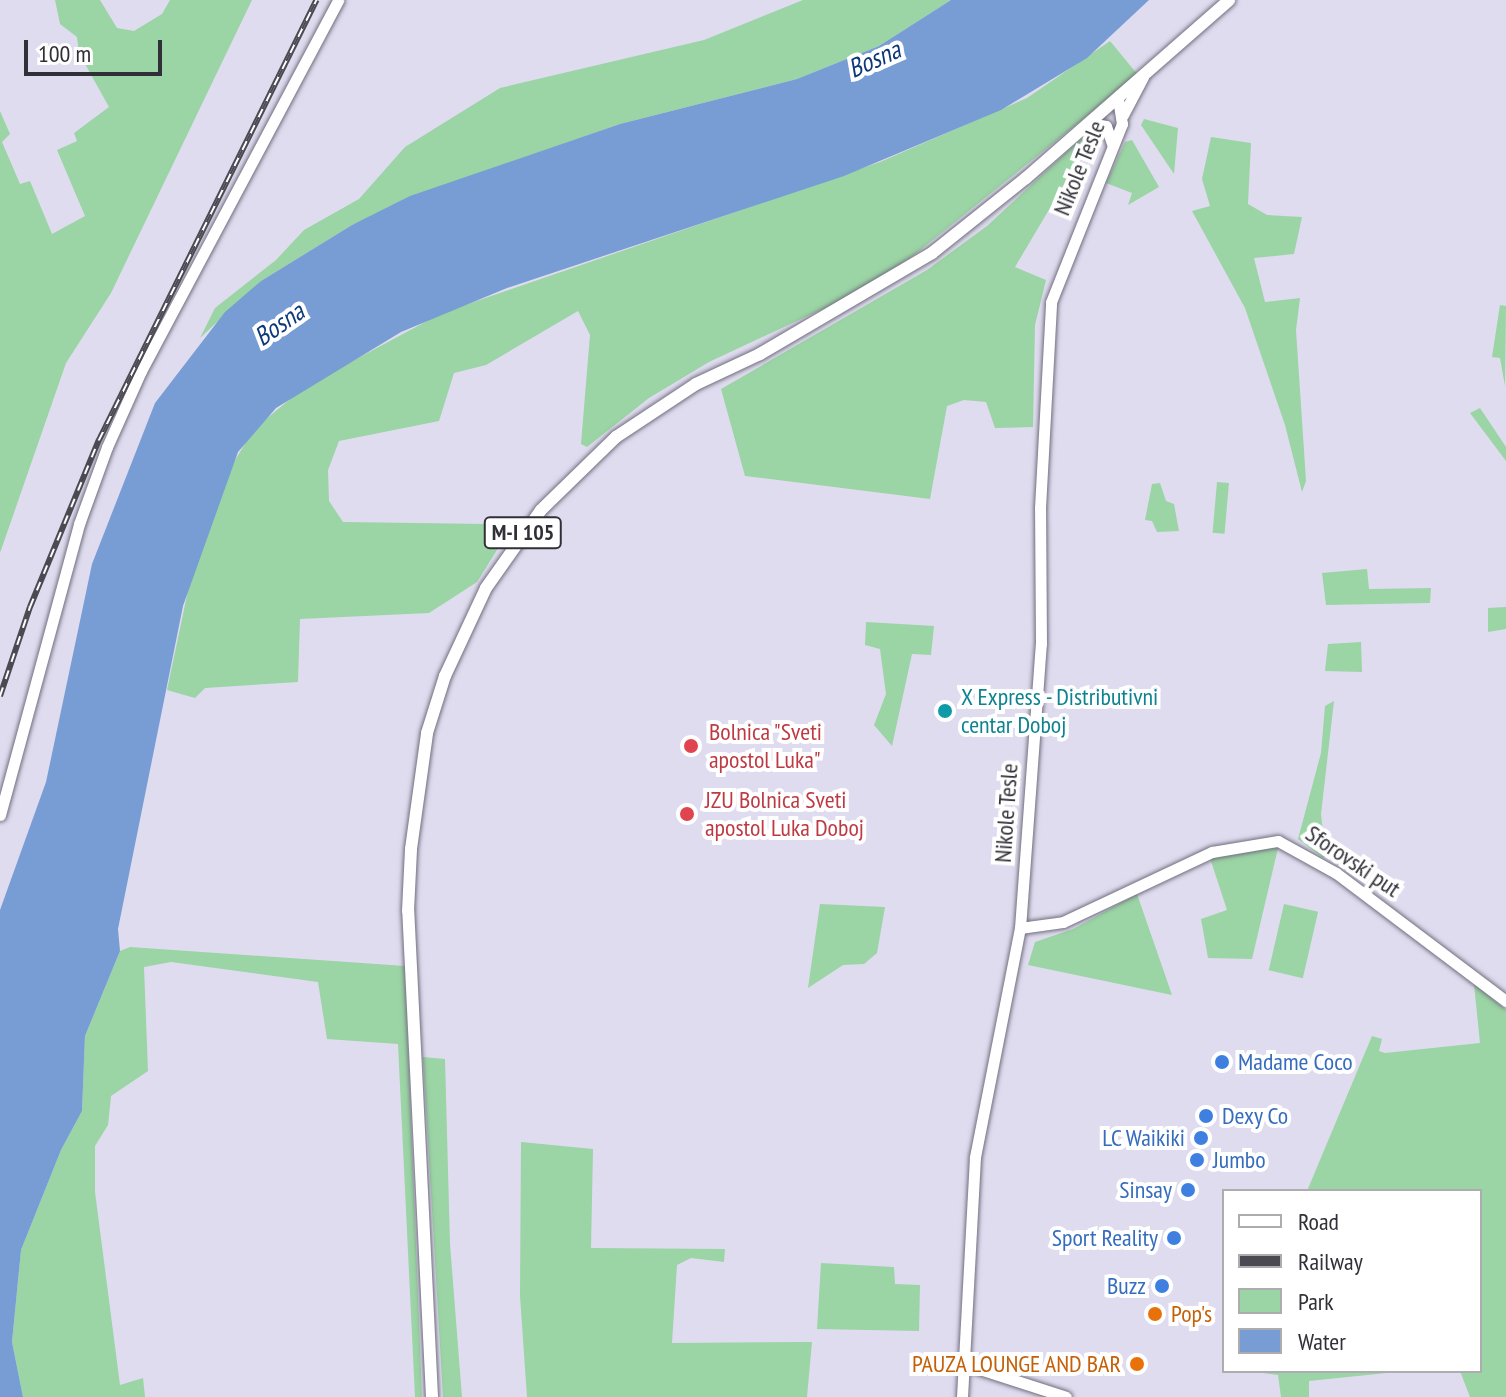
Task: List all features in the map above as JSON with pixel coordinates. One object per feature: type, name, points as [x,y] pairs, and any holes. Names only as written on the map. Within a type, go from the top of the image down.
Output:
[{"type":"main road","name":"M-I 105","points":[[432,1397],[408,911],[411,849],[427,733],[445,676],[486,588],[541,510],[616,437],[696,384],[760,354],[932,253],[1089,123],[1229,0]]},
{"type":"street","points":[[0,815],[76,536],[107,447],[177,301],[338,0]]},
{"type":"street","points":[[1123,115],[1145,74]]},
{"type":"street","name":"Nikole Tesle","points":[[962,1397],[975,1157],[1020,928],[1041,644],[1040,508],[1051,302],[1113,147],[1123,115],[1118,98]]},
{"type":"street","points":[[1089,123],[1106,126],[1113,147]]},
{"type":"street","name":"Sforovski put","points":[[1020,928],[1063,922],[1212,852],[1278,841],[1336,873],[1506,1001]]},
{"type":"street","points":[[964,1364],[1066,1397]]},
{"type":"green space","points":[[55,0],[100,0],[117,28],[134,31],[162,14],[170,0],[252,0],[111,293],[66,363],[0,553],[0,111],[10,134],[2,142],[20,184],[30,181],[52,234],[85,216],[57,150],[77,141],[74,133],[109,107],[79,53],[77,37],[60,24]]},
{"type":"green space","points":[[803,0],[951,0],[879,46],[797,79],[620,124],[459,180],[352,225],[261,281],[200,338],[215,308],[276,260],[304,230],[359,199],[405,147],[500,88],[704,40]]},
{"type":"green space","points":[[1110,41],[1138,75],[914,255],[857,293],[709,362],[649,398],[587,447],[581,444],[590,335],[578,311],[486,365],[454,373],[439,421],[339,441],[328,470],[329,501],[343,522],[487,524],[500,545],[477,582],[429,613],[300,619],[298,682],[205,688],[195,698],[167,690],[194,562],[226,475],[254,429],[306,386],[442,313],[880,162],[1027,98]]},
{"type":"green space","points":[[1144,119],[1178,128],[1174,174],[1141,125]]},
{"type":"green space","points":[[1096,132],[1100,135],[1097,152],[1085,149],[1015,267],[1046,280],[1035,325],[1033,427],[995,428],[986,402],[964,400],[947,406],[930,499],[745,476],[721,389],[927,270],[987,226],[1084,136]]},
{"type":"green space","points":[[1211,137],[1251,143],[1248,204],[1267,215],[1302,217],[1294,254],[1254,258],[1265,302],[1300,298],[1296,330],[1306,481],[1302,492],[1285,425],[1245,308],[1192,211],[1210,206],[1202,179]]},
{"type":"green space","points":[[1132,140],[1159,187],[1128,205],[1132,193],[1106,183],[1125,142]]},
{"type":"green space","points":[[1500,305],[1506,306],[1505,386],[1500,358],[1492,357]]},
{"type":"green space","points":[[1480,408],[1506,447],[1506,461],[1470,413]]},
{"type":"green space","points":[[1217,482],[1229,483],[1225,534],[1213,533]]},
{"type":"green space","points":[[1160,483],[1166,501],[1174,504],[1179,531],[1157,532],[1152,521],[1145,520],[1152,484]]},
{"type":"green space","points":[[1367,569],[1369,589],[1431,588],[1430,603],[1326,605],[1322,573]]},
{"type":"green space","points":[[1506,607],[1506,629],[1488,632],[1488,608]]},
{"type":"green space","points":[[866,622],[934,626],[931,655],[912,654],[892,746],[874,725],[886,694],[880,649],[865,645]]},
{"type":"green space","points":[[1361,642],[1362,672],[1325,671],[1328,644]]},
{"type":"green space","points":[[1334,701],[1321,814],[1323,832],[1335,851],[1323,858],[1298,839],[1321,753],[1325,706]]},
{"type":"green space","points":[[1263,847],[1278,848],[1252,959],[1208,958],[1201,919],[1227,910],[1210,858]]},
{"type":"green space","points":[[1137,894],[1172,995],[1028,965],[1035,942],[1073,929]]},
{"type":"green space","points":[[820,904],[885,907],[877,953],[864,964],[843,965],[808,988]]},
{"type":"green space","points":[[1284,904],[1318,912],[1303,978],[1269,970]]},
{"type":"green space","points":[[130,947],[405,966],[422,1397],[415,1397],[398,1044],[327,1039],[318,982],[171,962],[144,967],[148,1071],[111,1096],[108,1125],[95,1146],[95,1192],[120,1385],[143,1378],[145,1397],[23,1397],[12,1342],[21,1250],[61,1150],[82,1111],[85,1036],[120,951]]},
{"type":"green space","points":[[1474,984],[1506,1010],[1506,1397],[1470,1397],[1461,1373],[1482,1373],[1482,1189],[1308,1189],[1372,1036],[1382,1039],[1379,1051],[1385,1053],[1480,1043]]},
{"type":"green space","points":[[423,1057],[445,1059],[450,1244],[462,1397],[443,1397]]},
{"type":"green space","points":[[521,1142],[593,1149],[591,1248],[725,1249],[724,1262],[691,1258],[677,1265],[672,1343],[812,1342],[807,1397],[527,1397],[520,1296]]},
{"type":"green space","points":[[821,1263],[894,1267],[895,1284],[920,1285],[919,1331],[817,1329]]},
{"type":"green space","points":[[1263,1373],[1387,1373],[1309,1381],[1309,1397],[1281,1397],[1278,1375]]},
{"type":"water","name":"Bosna","points":[[951,0],[1149,0],[1087,58],[1001,110],[844,176],[507,288],[401,332],[276,408],[238,452],[183,606],[118,929],[120,951],[85,1036],[82,1111],[61,1150],[21,1250],[12,1342],[23,1397],[0,1397],[0,910],[46,782],[92,564],[155,403],[225,312],[261,281],[352,225],[410,196],[620,124],[797,79],[879,46]]},
{"type":"railway","points":[[0,696],[30,607],[99,440],[316,0]]},
{"type":"place","name":"X Express - Distributivni centar Doboj","points":[[945,711]]},
{"type":"place","name":"Bolnica \"Sveti apostol Luka\"","points":[[691,746]]},
{"type":"place","name":"JZU Bolnica Sveti apostol Luka Doboj","points":[[687,814]]},
{"type":"place","name":"Madame Coco","points":[[1222,1062]]},
{"type":"place","name":"Dexy Co","points":[[1206,1116]]},
{"type":"place","name":"LC Waikiki","points":[[1201,1138]]},
{"type":"place","name":"Jumbo","points":[[1197,1160]]},
{"type":"place","name":"Sinsay","points":[[1188,1190]]},
{"type":"place","name":"Sport Reality","points":[[1174,1238]]},
{"type":"place","name":"Buzz","points":[[1162,1286]]},
{"type":"place","name":"Pop's","points":[[1155,1314]]},
{"type":"place","name":"PAUZA LOUNGE AND BAR","points":[[1137,1364]]}]
